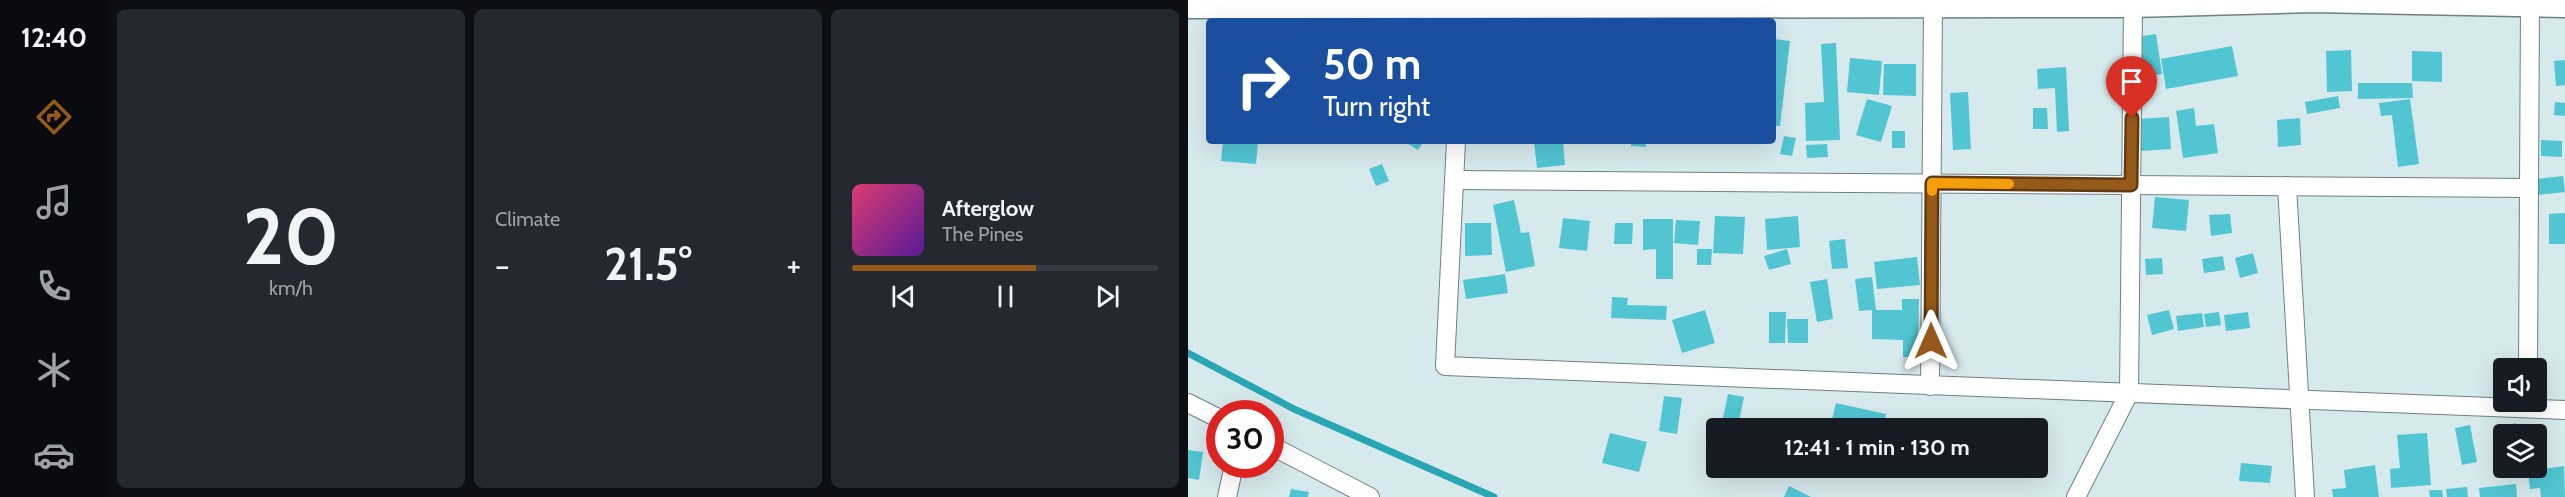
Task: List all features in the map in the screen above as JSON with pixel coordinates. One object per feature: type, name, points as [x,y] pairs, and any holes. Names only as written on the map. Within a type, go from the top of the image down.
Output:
[{"type":"street","points":[[1188,7],[1463,9],[2133,6],[2314,0],[2530,2],[2565,6]]},
{"type":"street","points":[[2528,358],[2530,2]]},
{"type":"street","points":[[1930,386],[1933,6]]},
{"type":"street","points":[[2076,497],[2128,393],[2133,6]]},
{"type":"street","points":[[1456,144],[1445,366],[2300,400],[2493,405]]},
{"type":"street","points":[[1454,180],[2529,188]]},
{"type":"street","points":[[2287,186],[2305,497]]},
{"type":"street","points":[[1188,403],[1206,412]]},
{"type":"street","points":[[2547,409],[2565,411]]},
{"type":"street","points":[[1284,453],[1370,497]]},
{"type":"street","points":[[1227,497],[1231,478]]},
{"type":"building","points":[[2156,34],[2162,74],[2143,77],[2136,37]]},
{"type":"building","points":[[1776,39],[1790,41],[1780,126],[1776,126]]},
{"type":"building","points":[[1836,43],[1840,140],[1806,141],[1805,103],[1824,102],[1821,44]]},
{"type":"building","points":[[2232,46],[2238,76],[2166,89],[2161,59]]},
{"type":"building","points":[[2351,50],[2352,91],[2327,92],[2326,51]]},
{"type":"building","points":[[2412,51],[2442,52],[2442,82],[2412,81]]},
{"type":"building","points":[[1850,58],[1882,61],[1879,95],[1847,92]]},
{"type":"building","points":[[2565,60],[2565,85],[2556,86],[2554,61]]},
{"type":"building","points":[[1884,64],[1916,64],[1916,96],[1883,95]]},
{"type":"building","points":[[2066,67],[2069,131],[2057,132],[2055,88],[2038,89],[2037,69]]},
{"type":"building","points":[[2358,83],[2412,83],[2413,98],[2358,99]]},
{"type":"building","points":[[1968,92],[1971,149],[1953,150],[1950,93]]},
{"type":"building","points":[[2338,96],[2340,108],[2307,114],[2305,102]]},
{"type":"building","points":[[1867,99],[1892,106],[1881,142],[1856,135]]},
{"type":"building","points":[[2410,99],[2419,164],[2398,167],[2392,115],[2381,116],[2379,103]]},
{"type":"building","points":[[2555,102],[2565,103],[2565,116],[2554,115]]},
{"type":"building","points":[[2033,108],[2047,108],[2048,129],[2033,129]]},
{"type":"building","points":[[2194,108],[2196,126],[2214,124],[2218,153],[2183,158],[2176,111]]},
{"type":"building","points":[[2169,117],[2171,149],[2140,151],[2138,119]]},
{"type":"building","points":[[2300,118],[2301,145],[2278,147],[2277,120]]},
{"type":"building","points":[[1892,131],[1905,131],[1905,148],[1892,148]]},
{"type":"building","points":[[1784,136],[1796,138],[1792,156],[1780,154]]},
{"type":"building","points":[[2541,140],[2562,141],[2562,157],[2541,156]]},
{"type":"building","points":[[1223,144],[1258,144],[1256,164],[1221,161]]},
{"type":"building","points":[[1408,144],[1422,144],[1418,150]]},
{"type":"building","points":[[1534,144],[1563,144],[1565,165],[1537,168]]},
{"type":"building","points":[[1631,144],[1646,144],[1646,147],[1631,146]]},
{"type":"building","points":[[1827,144],[1828,157],[1807,158],[1806,145]]},
{"type":"building","points":[[1382,164],[1389,181],[1376,186],[1369,169]]},
{"type":"building","points":[[2563,176],[2565,192],[2537,195],[2536,179]]},
{"type":"building","points":[[2155,197],[2189,200],[2186,231],[2152,228]]},
{"type":"building","points":[[1514,200],[1521,233],[1529,232],[1535,266],[1506,272],[1493,205]]},
{"type":"building","points":[[2565,213],[2565,244],[2549,244],[2549,214]]},
{"type":"building","points":[[2230,214],[2232,233],[2211,236],[2209,215]]},
{"type":"building","points":[[1715,216],[1745,217],[1743,254],[1713,253]]},
{"type":"building","points":[[1798,216],[1800,247],[1767,250],[1765,219]]},
{"type":"building","points":[[1563,218],[1590,221],[1587,251],[1559,248]]},
{"type":"building","points":[[1643,219],[1673,219],[1673,279],[1656,279],[1656,249],[1643,250]]},
{"type":"building","points":[[1676,220],[1700,221],[1698,245],[1674,243]]},
{"type":"building","points":[[1465,223],[1491,223],[1492,255],[1465,256]]},
{"type":"building","points":[[1615,223],[1633,223],[1632,244],[1614,244]]},
{"type":"building","points":[[1845,239],[1848,268],[1832,269],[1829,241]]},
{"type":"building","points":[[1697,249],[1712,249],[1711,265],[1697,265]]},
{"type":"building","points":[[1787,249],[1791,264],[1769,270],[1764,256]]},
{"type":"building","points":[[2253,253],[2258,273],[2240,278],[2235,258]]},
{"type":"building","points":[[2223,256],[2225,270],[2204,273],[2202,259]]},
{"type":"building","points":[[1917,257],[1920,285],[1877,289],[1874,262]]},
{"type":"building","points":[[2162,258],[2163,274],[2146,275],[2145,259]]},
{"type":"building","points":[[1505,274],[1508,293],[1466,299],[1463,280]]},
{"type":"building","points":[[1872,277],[1876,310],[1902,310],[1902,299],[1919,299],[1918,357],[1903,357],[1903,340],[1872,339],[1872,310],[1859,311],[1855,279]]},
{"type":"building","points":[[1827,279],[1833,319],[1817,322],[1810,282]]},
{"type":"building","points":[[1612,297],[1628,298],[1627,305],[1667,306],[1666,320],[1611,318]]},
{"type":"building","points":[[1705,310],[1715,343],[1682,353],[1672,320]]},
{"type":"building","points":[[2169,310],[2174,329],[2152,335],[2147,315]]},
{"type":"building","points":[[1769,312],[1786,312],[1785,343],[1769,343]]},
{"type":"building","points":[[2219,312],[2221,325],[2206,327],[2204,314]]},
{"type":"building","points":[[2248,312],[2250,328],[2226,331],[2224,315]]},
{"type":"building","points":[[2202,313],[2204,327],[2178,331],[2176,316]]},
{"type":"building","points":[[1787,319],[1808,319],[1808,343],[1788,343]]},
{"type":"building","points":[[1728,394],[1744,397],[1740,418],[1723,418]]},
{"type":"building","points":[[1664,396],[1682,398],[1677,434],[1659,431]]},
{"type":"building","points":[[1836,403],[1886,414],[1885,418],[1832,418]]},
{"type":"building","points":[[2470,425],[2477,462],[2462,465],[2455,428]]},
{"type":"building","points":[[1610,433],[1647,442],[1639,472],[1602,463]]},
{"type":"building","points":[[2427,433],[2431,485],[2391,488],[2390,469],[2400,468],[2397,435]]},
{"type":"building","points":[[1188,450],[1203,452],[1199,480],[1188,478]]},
{"type":"building","points":[[2241,463],[2272,466],[2270,483],[2239,481]]},
{"type":"building","points":[[2375,465],[2379,497],[2333,497],[2332,489],[2346,488],[2344,470]]},
{"type":"building","points":[[2564,466],[2565,497],[2541,497],[2540,488],[2530,489],[2529,478],[2547,478],[2547,468]]},
{"type":"building","points":[[2516,484],[2517,497],[2480,497],[2479,488]]},
{"type":"building","points":[[1789,486],[1811,497],[1784,497]]},
{"type":"building","points":[[2467,487],[2468,497],[2447,497],[2446,489]]},
{"type":"building","points":[[1291,489],[1309,492],[1308,497],[1289,497]]},
{"type":"building","points":[[2429,490],[2442,490],[2443,497],[2430,497]]},
{"type":"waterway","points":[[1188,353],[1294,409],[1494,497]]},
{"type":"slow traffic","points":[[1932,191],[1932,183],[2009,184]]},
{"type":"route","points":[[1931,341],[1932,183],[2131,185],[2132,118]]}]
